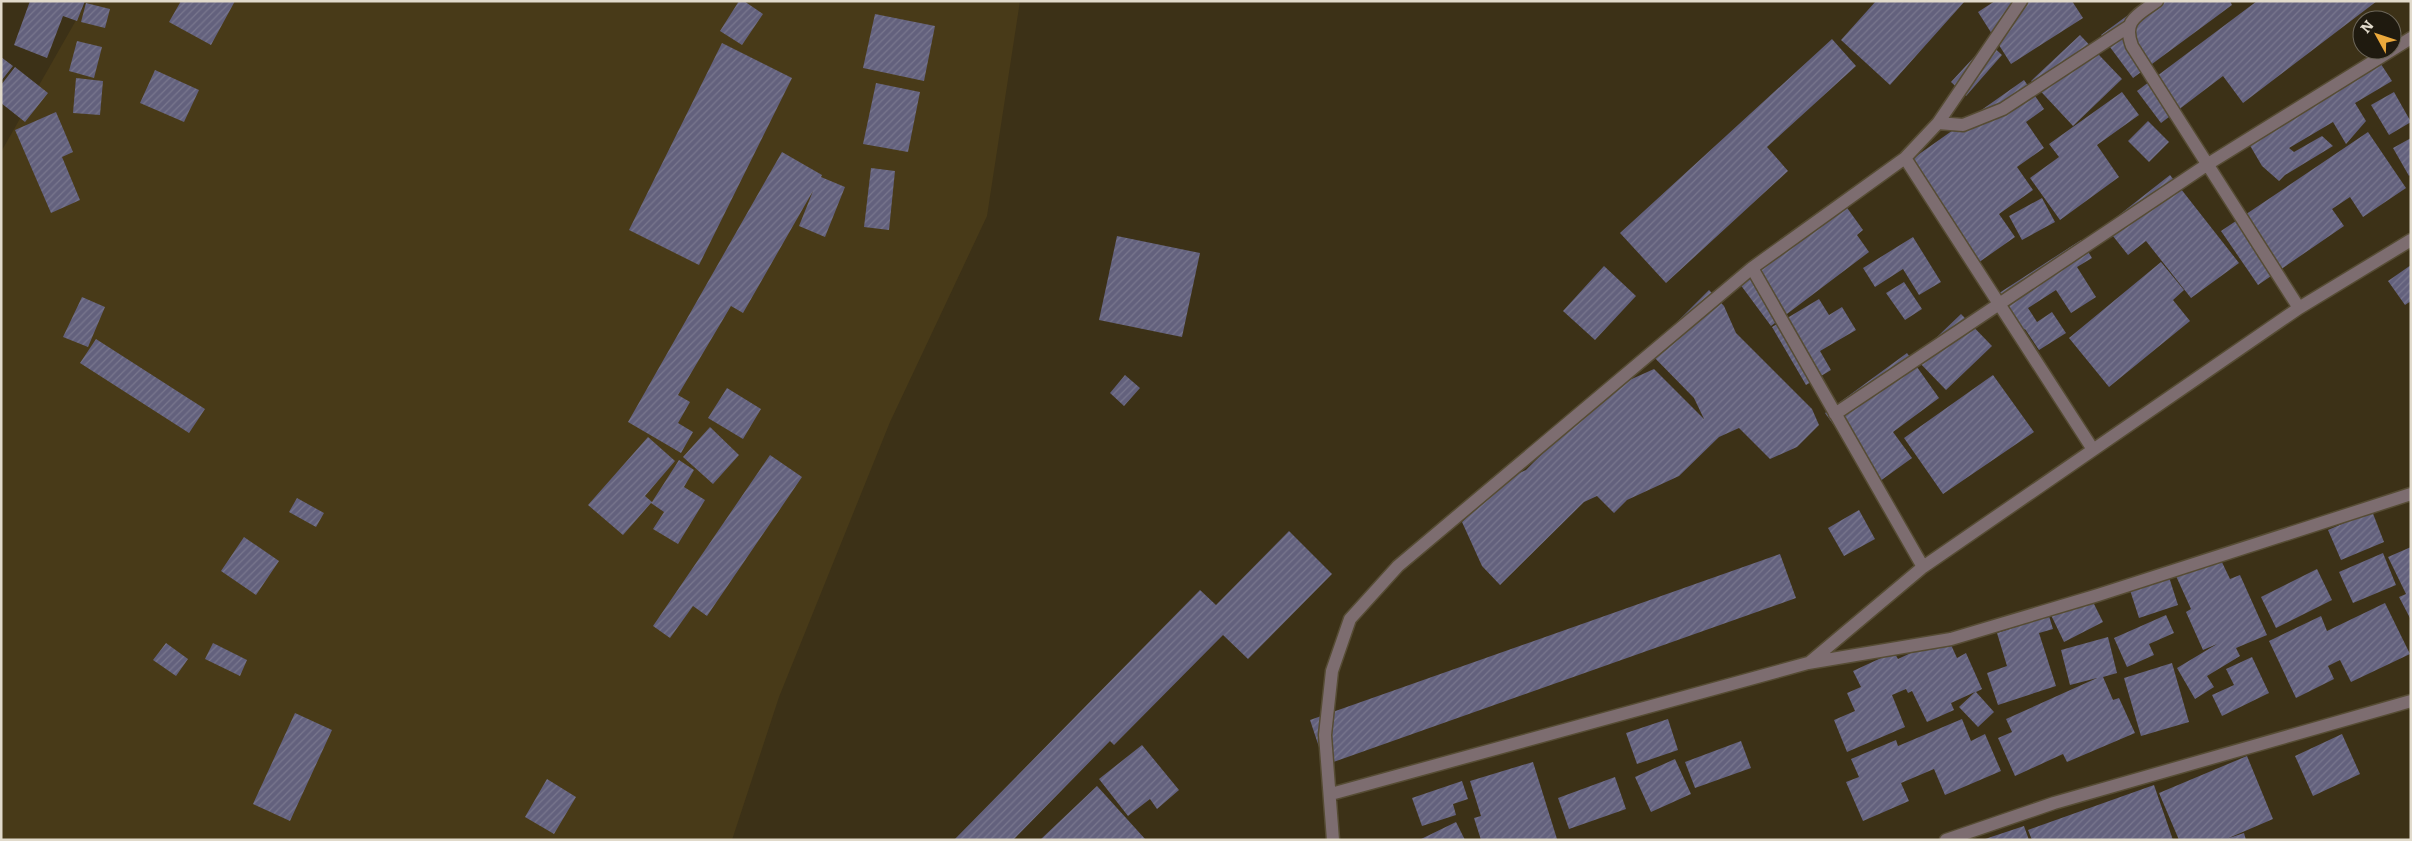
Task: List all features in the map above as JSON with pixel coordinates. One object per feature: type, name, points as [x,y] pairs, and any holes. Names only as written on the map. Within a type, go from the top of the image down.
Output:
[{"type":"street","points":[[1334,840],[1325,735],[1332,671],[1350,619],[1398,566],[1752,268],[1905,158],[1938,123],[2021,1]]},
{"type":"street","points":[[1938,123],[1963,125],[2003,109],[2128,27],[2137,16],[2157,1]]},
{"type":"street","points":[[2128,27],[2128,34],[2138,58],[2299,308]]},
{"type":"street","points":[[1835,414],[1999,302],[2208,164],[2411,38]]},
{"type":"street","points":[[1905,158],[2092,448]]},
{"type":"street","points":[[1808,663],[1922,567],[2092,448],[2299,308],[2411,240]]},
{"type":"street","points":[[1752,268],[1922,567]]},
{"type":"street","points":[[1331,794],[1808,663],[1952,638],[2098,595],[2411,494]]},
{"type":"street","points":[[1946,840],[2054,803],[2411,701]]},
{"type":"shaded area","points":[[87,1],[1020,1],[987,216],[890,422],[779,697],[732,840],[1,840],[1,152]]},
{"type":"building","points":[[30,1],[85,1],[77,21],[63,16],[47,58],[14,45]]},
{"type":"building","points":[[181,1],[235,1],[211,45],[169,22]]},
{"type":"building","points":[[739,1],[744,1],[763,14],[742,45],[720,31]]},
{"type":"building","points":[[1876,1],[1965,1],[1890,85],[1841,40]]},
{"type":"building","points":[[1995,1],[2072,1],[2083,18],[2011,64],[1978,12]]},
{"type":"building","points":[[2147,1],[2230,1],[2232,5],[2133,78],[2101,35]]},
{"type":"building","points":[[2257,1],[2377,1],[2365,10],[2352,10],[2352,20],[2243,103],[2223,76],[2161,123],[2137,91]]},
{"type":"building","points":[[86,3],[110,9],[105,28],[81,22]]},
{"type":"building","points":[[875,14],[935,26],[924,81],[863,68]]},
{"type":"building","points":[[2080,35],[2122,79],[2073,126],[2031,81]]},
{"type":"building","points":[[1832,39],[1856,66],[1767,147],[1788,171],[1666,283],[1620,233]]},
{"type":"building","points":[[77,41],[102,47],[94,78],[69,71]]},
{"type":"building","points":[[1988,42],[2002,55],[1966,96],[1951,82]]},
{"type":"building","points":[[722,43],[792,78],[699,265],[629,230]]},
{"type":"building","points":[[1,57],[13,66],[1,81]]},
{"type":"building","points":[[2366,60],[2378,60],[2392,81],[2355,103],[2366,121],[2346,144],[2333,122],[2289,148],[2294,152],[2322,136],[2333,146],[2285,175],[2279,181],[2262,166],[2245,137],[2287,111],[2295,102]]},
{"type":"building","points":[[15,67],[48,93],[25,122],[1,103],[1,85]]},
{"type":"building","points":[[155,70],[199,90],[184,122],[140,103]]},
{"type":"building","points":[[76,78],[103,81],[100,115],[73,113]]},
{"type":"building","points":[[2024,80],[2044,109],[2026,122],[2044,148],[2017,167],[2033,190],[1999,214],[2015,237],[1975,265],[1905,164]]},
{"type":"building","points":[[876,83],[920,92],[908,152],[863,144]]},
{"type":"building","points":[[2122,92],[2139,115],[2097,145],[2119,177],[2060,220],[2030,178],[2059,157],[2049,144]]},
{"type":"building","points":[[2394,92],[2411,122],[2389,135],[2371,105]]},
{"type":"building","points":[[56,112],[73,152],[62,157],[80,200],[51,213],[15,130]]},
{"type":"building","points":[[2148,121],[2169,142],[2149,162],[2128,141]]},
{"type":"building","points":[[2368,132],[2406,188],[2363,217],[2350,197],[2332,209],[2344,226],[2258,285],[2221,231]]},
{"type":"building","points":[[2411,138],[2411,174],[2409,176],[2393,148]]},
{"type":"building","points":[[782,152],[822,175],[821,177],[845,187],[825,237],[799,226],[813,191],[743,313],[731,306],[678,395],[690,402],[678,423],[693,432],[681,453],[628,422]]},
{"type":"building","points":[[871,168],[895,171],[889,230],[864,227]]},
{"type":"building","points":[[2170,175],[2239,263],[2191,298],[2146,241],[2128,255],[2105,226]]},
{"type":"building","points":[[1840,198],[1863,230],[1857,235],[1869,252],[1771,326],[1734,276]]},
{"type":"building","points":[[2042,198],[2055,222],[2022,240],[2009,216]]},
{"type":"building","points":[[1117,236],[1200,253],[1182,337],[1099,320]]},
{"type":"building","points":[[1913,237],[1941,282],[1919,295],[1903,269],[1875,287],[1863,268]]},
{"type":"building","points":[[2081,240],[2092,258],[2077,267],[2096,297],[2071,313],[2056,290],[2028,308],[2037,322],[2052,312],[2066,333],[2039,350],[2025,329],[2014,336],[1990,299]]},
{"type":"building","points":[[2161,262],[2184,290],[2173,300],[2190,321],[2109,387],[2069,338]]},
{"type":"building","points":[[2411,265],[2411,301],[2405,305],[2388,281]]},
{"type":"building","points":[[1604,266],[1636,296],[1595,340],[1563,311]]},
{"type":"building","points":[[1904,282],[1922,309],[1905,320],[1886,293]]},
{"type":"building","points":[[1709,290],[1724,306],[1736,333],[1812,409],[1819,425],[1797,447],[1770,459],[1739,428],[1719,437],[1679,476],[1627,500],[1614,513],[1597,496],[1584,502],[1500,585],[1482,566],[1462,522],[1506,479],[1526,470],[1605,391],[1654,369],[1704,419],[1694,398],[1648,351]]},
{"type":"building","points":[[82,297],[105,307],[88,347],[63,337]]},
{"type":"building","points":[[1819,299],[1829,315],[1842,307],[1856,330],[1820,351],[1831,370],[1806,385],[1772,327]]},
{"type":"building","points":[[1961,314],[1992,346],[1946,390],[1915,358]]},
{"type":"building","points":[[96,339],[205,409],[189,433],[80,363]]},
{"type":"building","points":[[1907,353],[1939,398],[1893,432],[1912,458],[1876,484],[1825,413]]},
{"type":"building","points":[[1125,375],[1140,388],[1124,406],[1110,393]]},
{"type":"building","points":[[1993,375],[2034,432],[1943,494],[1904,438]]},
{"type":"building","points":[[727,388],[761,409],[743,439],[708,418]]},
{"type":"building","points":[[710,427],[739,455],[713,484],[683,457]]},
{"type":"building","points":[[648,437],[675,461],[645,496],[652,502],[679,460],[694,470],[684,487],[705,500],[678,544],[653,529],[664,512],[651,503],[623,535],[588,505]]},
{"type":"building","points":[[770,455],[802,477],[707,616],[693,606],[670,638],[653,626]]},
{"type":"building","points":[[297,498],[324,513],[316,527],[289,512]]},
{"type":"building","points":[[1859,510],[1875,539],[1844,556],[1828,528]]},
{"type":"building","points":[[2372,511],[2384,542],[2341,560],[2328,530]]},
{"type":"building","points":[[1289,531],[1332,574],[1248,659],[1223,635],[1114,745],[1110,741],[1013,840],[954,840],[1200,590],[1216,605]]},
{"type":"building","points":[[244,537],[279,561],[256,595],[221,571]]},
{"type":"building","points":[[2411,547],[2411,620],[2399,597],[2406,594],[2388,557]]},
{"type":"building","points":[[2383,553],[2396,585],[2353,603],[2339,572]]},
{"type":"building","points":[[1780,554],[1796,598],[1325,765],[1310,720]]},
{"type":"building","points":[[2219,556],[2230,579],[2240,575],[2267,635],[2236,648],[2240,656],[2207,676],[2214,687],[2195,699],[2177,668],[2217,644],[2203,650],[2186,612],[2191,609],[2176,576]]},
{"type":"building","points":[[2317,569],[2332,600],[2276,628],[2261,597]]},
{"type":"building","points":[[2168,574],[2178,605],[2139,618],[2129,587]]},
{"type":"building","points":[[2089,594],[2103,622],[2064,642],[2050,613]]},
{"type":"building","points":[[2385,603],[2410,654],[2351,682],[2340,660],[2328,666],[2334,679],[2296,698],[2269,641],[2321,616],[2327,631]]},
{"type":"building","points":[[2166,615],[2174,633],[2149,644],[2154,655],[2127,667],[2114,638]]},
{"type":"building","points":[[2049,616],[2053,629],[2039,633],[2056,686],[1998,705],[1987,673],[2007,666],[1997,633]]},
{"type":"building","points":[[1947,636],[1957,658],[1966,653],[1982,689],[1976,692],[1994,712],[1978,727],[1959,707],[1975,692],[1951,703],[1954,710],[1927,722],[1912,691],[1908,693],[1906,689],[1892,695],[1905,727],[1847,752],[1834,720],[1855,711],[1847,693],[1861,687],[1853,671],[1894,652],[1898,659]]},
{"type":"building","points":[[2108,637],[2117,673],[2103,677],[2113,700],[2119,698],[2135,733],[2067,762],[2063,754],[2015,776],[1998,738],[2012,732],[2006,719],[2097,678],[2070,685],[2061,650]]},
{"type":"building","points":[[166,643],[188,659],[176,676],[153,660]]},
{"type":"building","points":[[213,643],[247,660],[240,676],[205,659]]},
{"type":"building","points":[[2252,657],[2269,693],[2222,716],[2212,695],[2234,685],[2226,669]]},
{"type":"building","points":[[2172,663],[2189,722],[2141,736],[2124,678]]},
{"type":"building","points":[[295,713],[332,730],[290,821],[253,804]]},
{"type":"building","points":[[1668,719],[1678,750],[1637,764],[1626,733]]},
{"type":"building","points":[[1962,719],[1971,741],[1985,734],[2001,771],[1945,795],[1934,769],[1901,783],[1909,801],[1863,821],[1846,782],[1859,777],[1851,759],[1896,740],[1898,746]]},
{"type":"building","points":[[2342,734],[2360,774],[2313,796],[2295,756]]},
{"type":"building","points":[[1741,741],[1751,768],[1695,788],[1685,762]]},
{"type":"building","points":[[1142,745],[1179,790],[1157,809],[1150,799],[1128,816],[1099,779]]},
{"type":"building","points":[[2247,756],[2273,819],[2224,840],[2179,840],[2159,793]]},
{"type":"building","points":[[1675,759],[1691,794],[1651,812],[1635,777]]},
{"type":"building","points":[[1533,762],[1557,839],[1481,840],[1474,818],[1481,816],[1470,781]]},
{"type":"building","points":[[1615,777],[1626,809],[1569,829],[1558,798]]},
{"type":"building","points":[[547,779],[576,797],[554,834],[525,817]]},
{"type":"building","points":[[1462,781],[1468,799],[1453,804],[1456,815],[1422,826],[1412,798]]},
{"type":"building","points":[[2154,785],[2173,840],[2032,840],[2028,830]]},
{"type":"building","points":[[1097,786],[1146,840],[1040,840]]},
{"type":"building","points":[[1456,822],[1465,840],[1419,840]]},
{"type":"building","points":[[2024,826],[2029,840],[1985,840],[1985,839]]},
{"type":"building","points":[[2244,833],[2246,840],[2226,840],[2226,839]]}]
